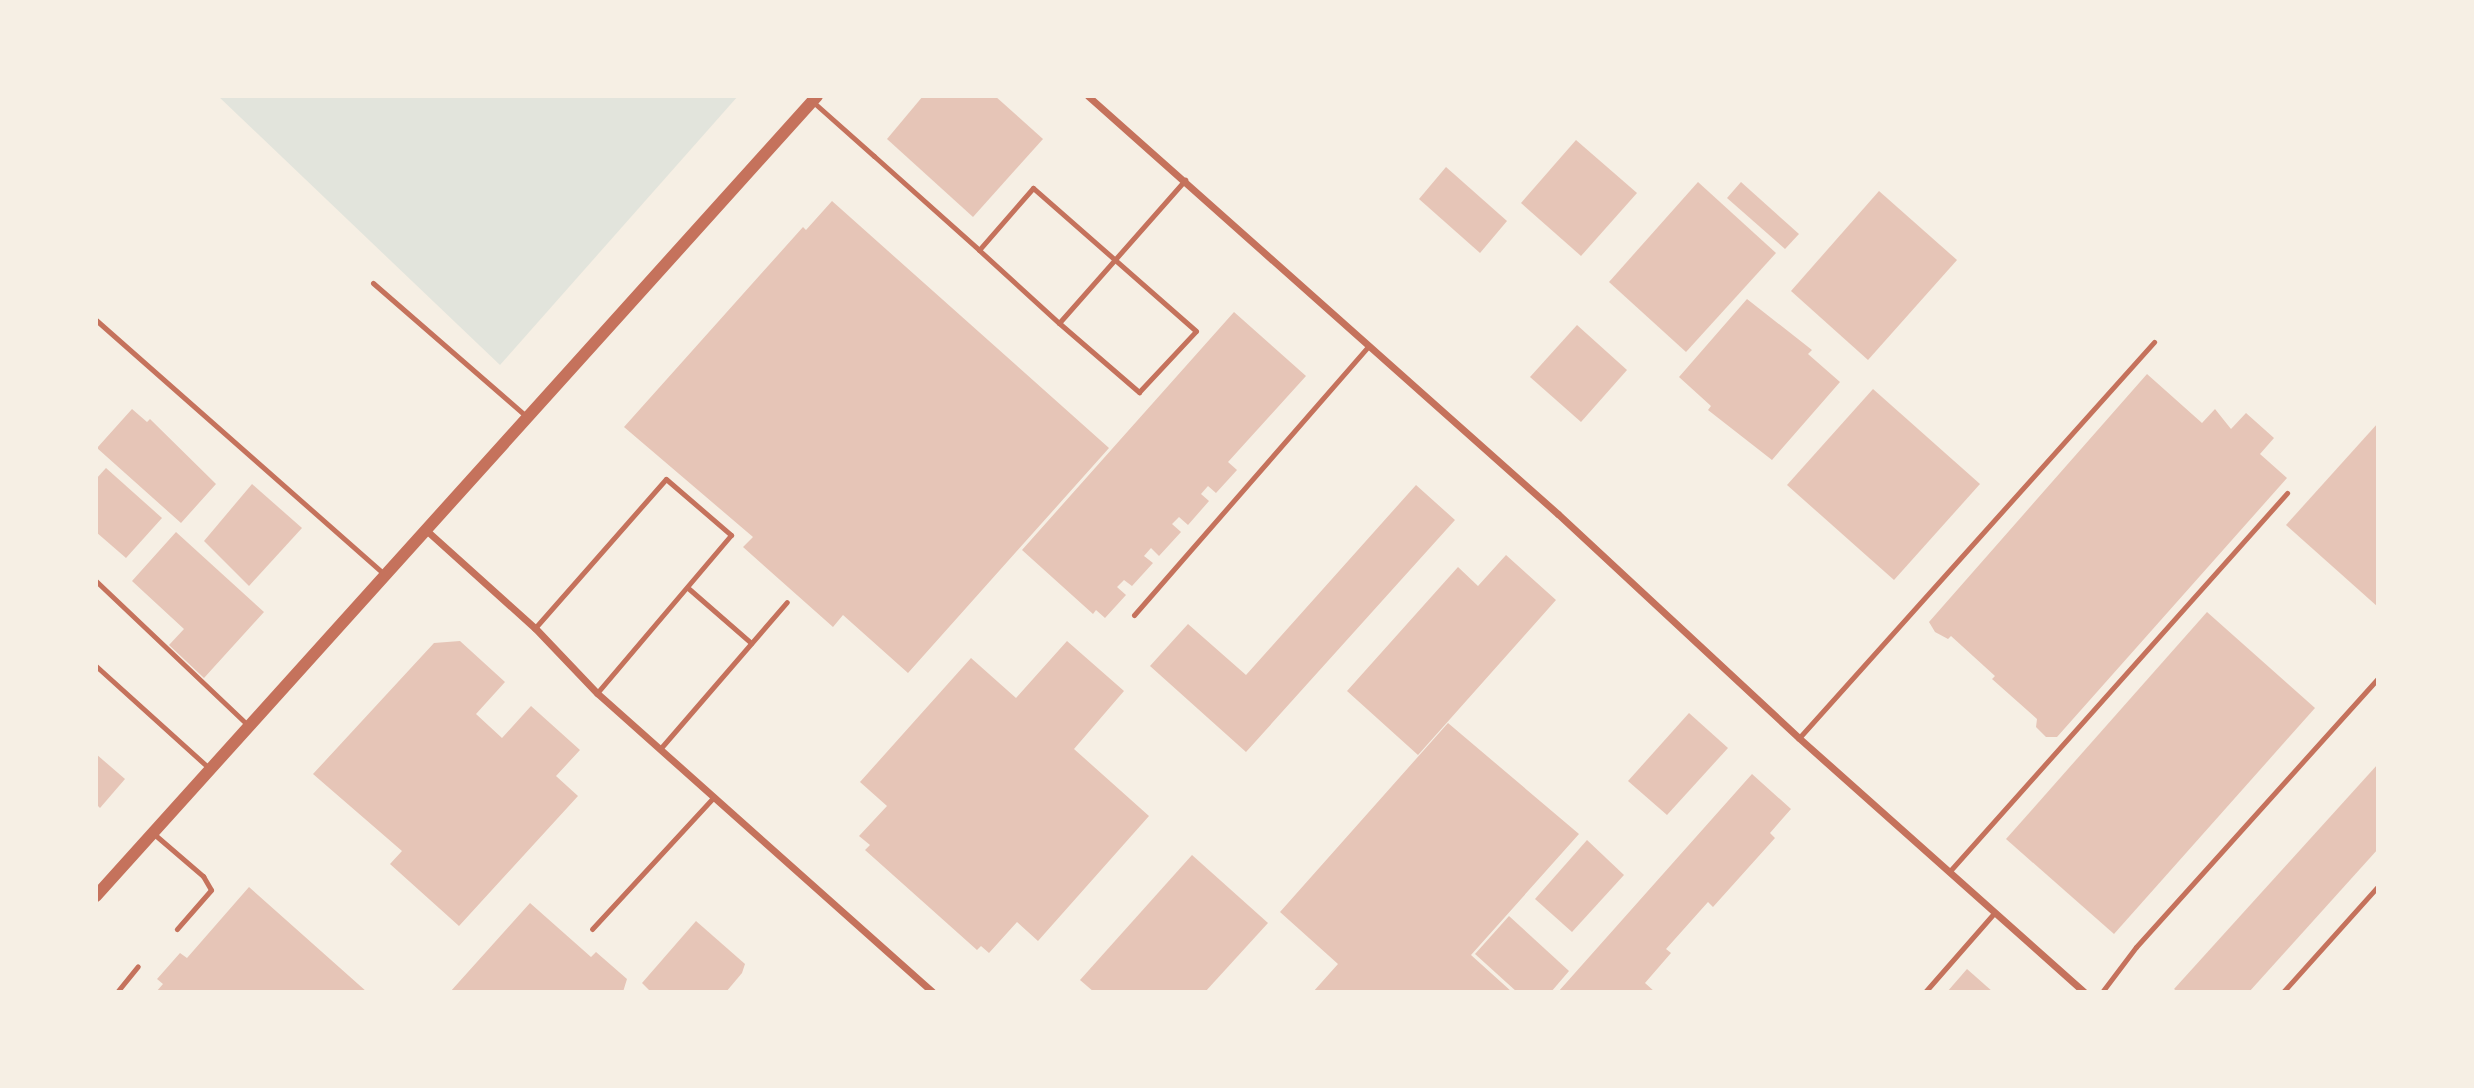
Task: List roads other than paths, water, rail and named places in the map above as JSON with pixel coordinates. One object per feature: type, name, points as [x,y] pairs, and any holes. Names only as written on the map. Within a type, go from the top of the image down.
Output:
[{"type":"street","points":[[1088,96],[1185,180],[2084,992]]},
{"type":"street","points":[[96,896],[814,99]]},
{"type":"street","points":[[426,530],[535,628],[597,693],[933,992]]},
{"type":"lane","points":[[814,99],[979,250],[1059,323],[1139,392],[1196,331],[1033,188],[979,250]]},
{"type":"lane","points":[[1059,323],[1185,180]]},
{"type":"lane","points":[[373,283],[527,417]]},
{"type":"lane","points":[[96,320],[385,575]]},
{"type":"lane","points":[[1799,737],[2154,342]]},
{"type":"lane","points":[[1134,615],[1369,346]]},
{"type":"lane","points":[[535,628],[666,479],[731,535],[597,693]]},
{"type":"lane","points":[[1949,872],[2287,493]]},
{"type":"lane","points":[[96,582],[249,726]]},
{"type":"lane","points":[[688,588],[751,643]]},
{"type":"lane","points":[[660,749],[787,602]]},
{"type":"lane","points":[[96,666],[210,769]]},
{"type":"lane","points":[[2102,992],[2136,947],[2378,678]]},
{"type":"lane","points":[[592,929],[714,797]]},
{"type":"lane","points":[[153,833],[203,876],[211,890],[177,929]]},
{"type":"lane","points":[[2283,992],[2378,886]]},
{"type":"lane","points":[[1925,992],[1995,912]]},
{"type":"lane","points":[[117,992],[138,966]]}]
